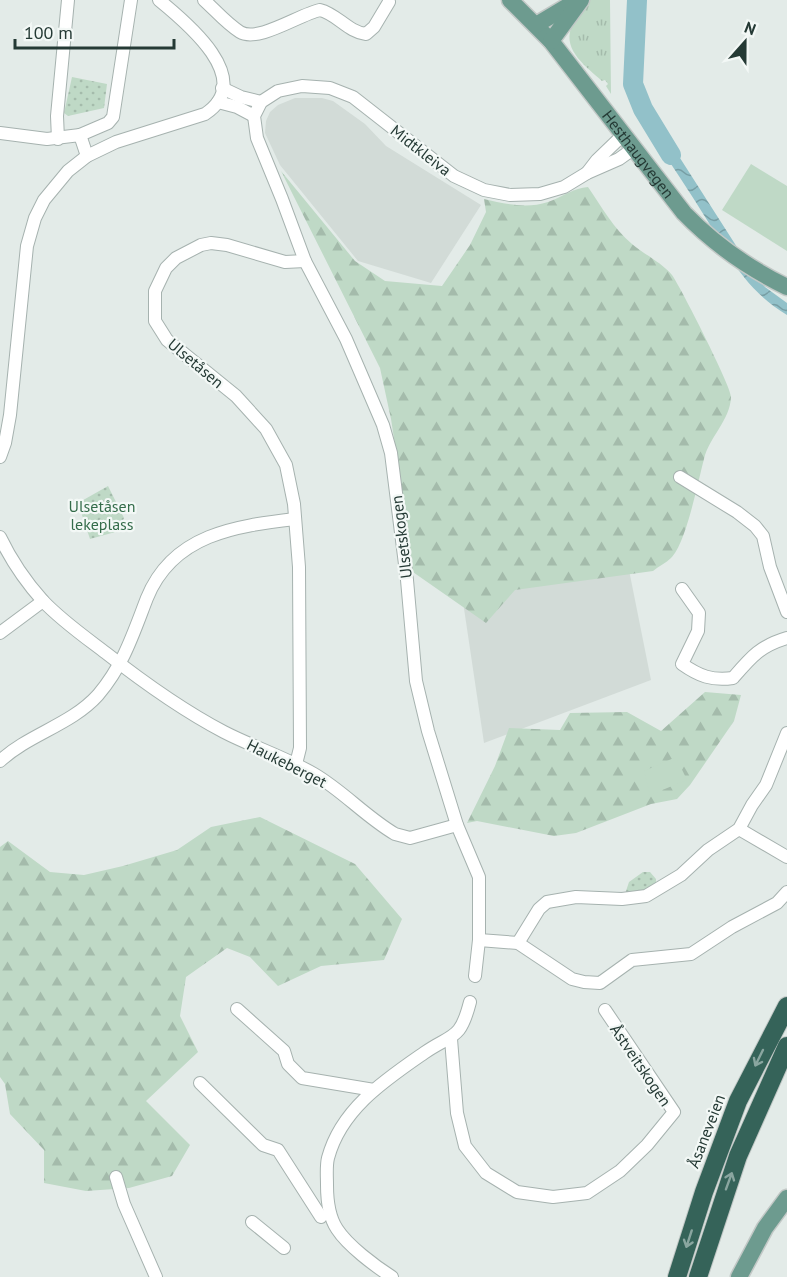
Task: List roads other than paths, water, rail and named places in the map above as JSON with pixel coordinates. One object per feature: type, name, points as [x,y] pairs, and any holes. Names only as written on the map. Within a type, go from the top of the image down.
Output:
[{"type":"highway","name":"Åsaneveien","points":[[677,1277],[704,1192],[738,1101],[787,1006]]},
{"type":"highway","points":[[698,1277],[738,1156],[787,1046]]},
{"type":"main road","name":"Hesthaugvegen","points":[[510,0],[551,41],[684,213],[721,247],[757,272],[787,287]]},
{"type":"main road","points":[[536,25],[580,0]]},
{"type":"main road","points":[[551,41],[580,0]]},
{"type":"main road","points":[[739,1277],[765,1228],[787,1198]]},
{"type":"street","points":[[58,139],[57,116],[68,0]]},
{"type":"street","points":[[0,133],[58,139],[80,135],[108,123],[113,117],[131,0]]},
{"type":"street","points":[[0,457],[10,415],[21,293],[31,229],[51,190],[68,171],[87,156],[116,142],[205,114],[218,102],[222,88],[222,72],[214,54],[159,0]]},
{"type":"street","points":[[204,0],[237,30],[249,35],[320,10],[327,12],[358,33],[366,34],[374,27],[389,2]]},
{"type":"street","name":"Midtkleiva","points":[[261,102],[278,91],[302,86],[317,86],[342,92],[364,105],[454,176],[496,193],[526,196],[564,187],[587,173],[611,164],[633,149]]},
{"type":"street","points":[[218,102],[237,107],[254,116],[261,102],[241,97],[222,88]]},
{"type":"street","name":"Ulsetskogen","points":[[254,116],[257,138],[305,261],[346,339],[383,425],[388,443],[401,532],[416,681],[428,731],[457,825],[479,877],[479,940],[475,976]]},
{"type":"street","points":[[80,135],[87,156]]},
{"type":"street","name":"Midtkleiva","points":[[587,173],[623,135]]},
{"type":"street","name":"Ulsetåsen","points":[[296,764],[300,748],[298,567],[295,519],[286,465],[266,429],[236,396],[167,340],[155,321],[155,291],[166,268],[176,258],[201,244],[226,245],[285,262],[305,261]]},
{"type":"street","points":[[680,477],[737,512],[755,526],[763,536],[770,567],[787,612]]},
{"type":"street","points":[[0,761],[15,748],[81,710],[102,690],[132,641],[153,584],[178,555],[204,537],[223,531],[295,519]]},
{"type":"street","name":"Haukeberget","points":[[0,537],[9,556],[43,601],[120,664],[190,713],[230,735],[296,764],[335,787],[375,821],[395,834],[410,838],[457,825]]},
{"type":"street","points":[[682,589],[699,613],[698,631],[682,664],[695,673],[718,681],[734,678],[752,657],[769,643],[787,638]]},
{"type":"street","points":[[0,633],[43,601]]},
{"type":"street","points":[[518,943],[539,909],[547,902],[576,897],[622,899],[646,896],[666,886],[708,850],[739,829],[766,785],[787,733]]},
{"type":"street","points":[[739,829],[787,857]]},
{"type":"street","points":[[479,940],[518,943],[572,979],[600,983],[632,960],[691,954],[732,927],[777,903],[787,892]]},
{"type":"street","points":[[392,1277],[344,1238],[336,1228],[330,1213],[327,1191],[327,1160],[338,1130],[364,1098],[430,1049],[451,1039],[465,1023],[470,1002]]},
{"type":"street","points":[[237,1009],[284,1052],[288,1064],[302,1078],[348,1087],[374,1089]]},
{"type":"street","name":"Åstveitskogen","points":[[451,1039],[457,1113],[465,1146],[486,1173],[517,1192],[553,1197],[586,1193],[620,1171],[647,1145],[674,1112],[605,1010]]},
{"type":"street","points":[[200,1083],[262,1145],[278,1150],[321,1217]]},
{"type":"street","points":[[116,1177],[124,1204],[156,1277]]},
{"type":"street","points":[[252,1222],[284,1248]]},
{"type":"water","points":[[664,133],[751,269],[765,287],[787,303],[787,315],[760,295],[732,261],[651,134]]},
{"type":"waterway","points":[[637,0],[633,84],[643,109],[671,155]]},
{"type":"park label","name":"Ulsetåsen lekeplass","points":[[102,515]]}]
